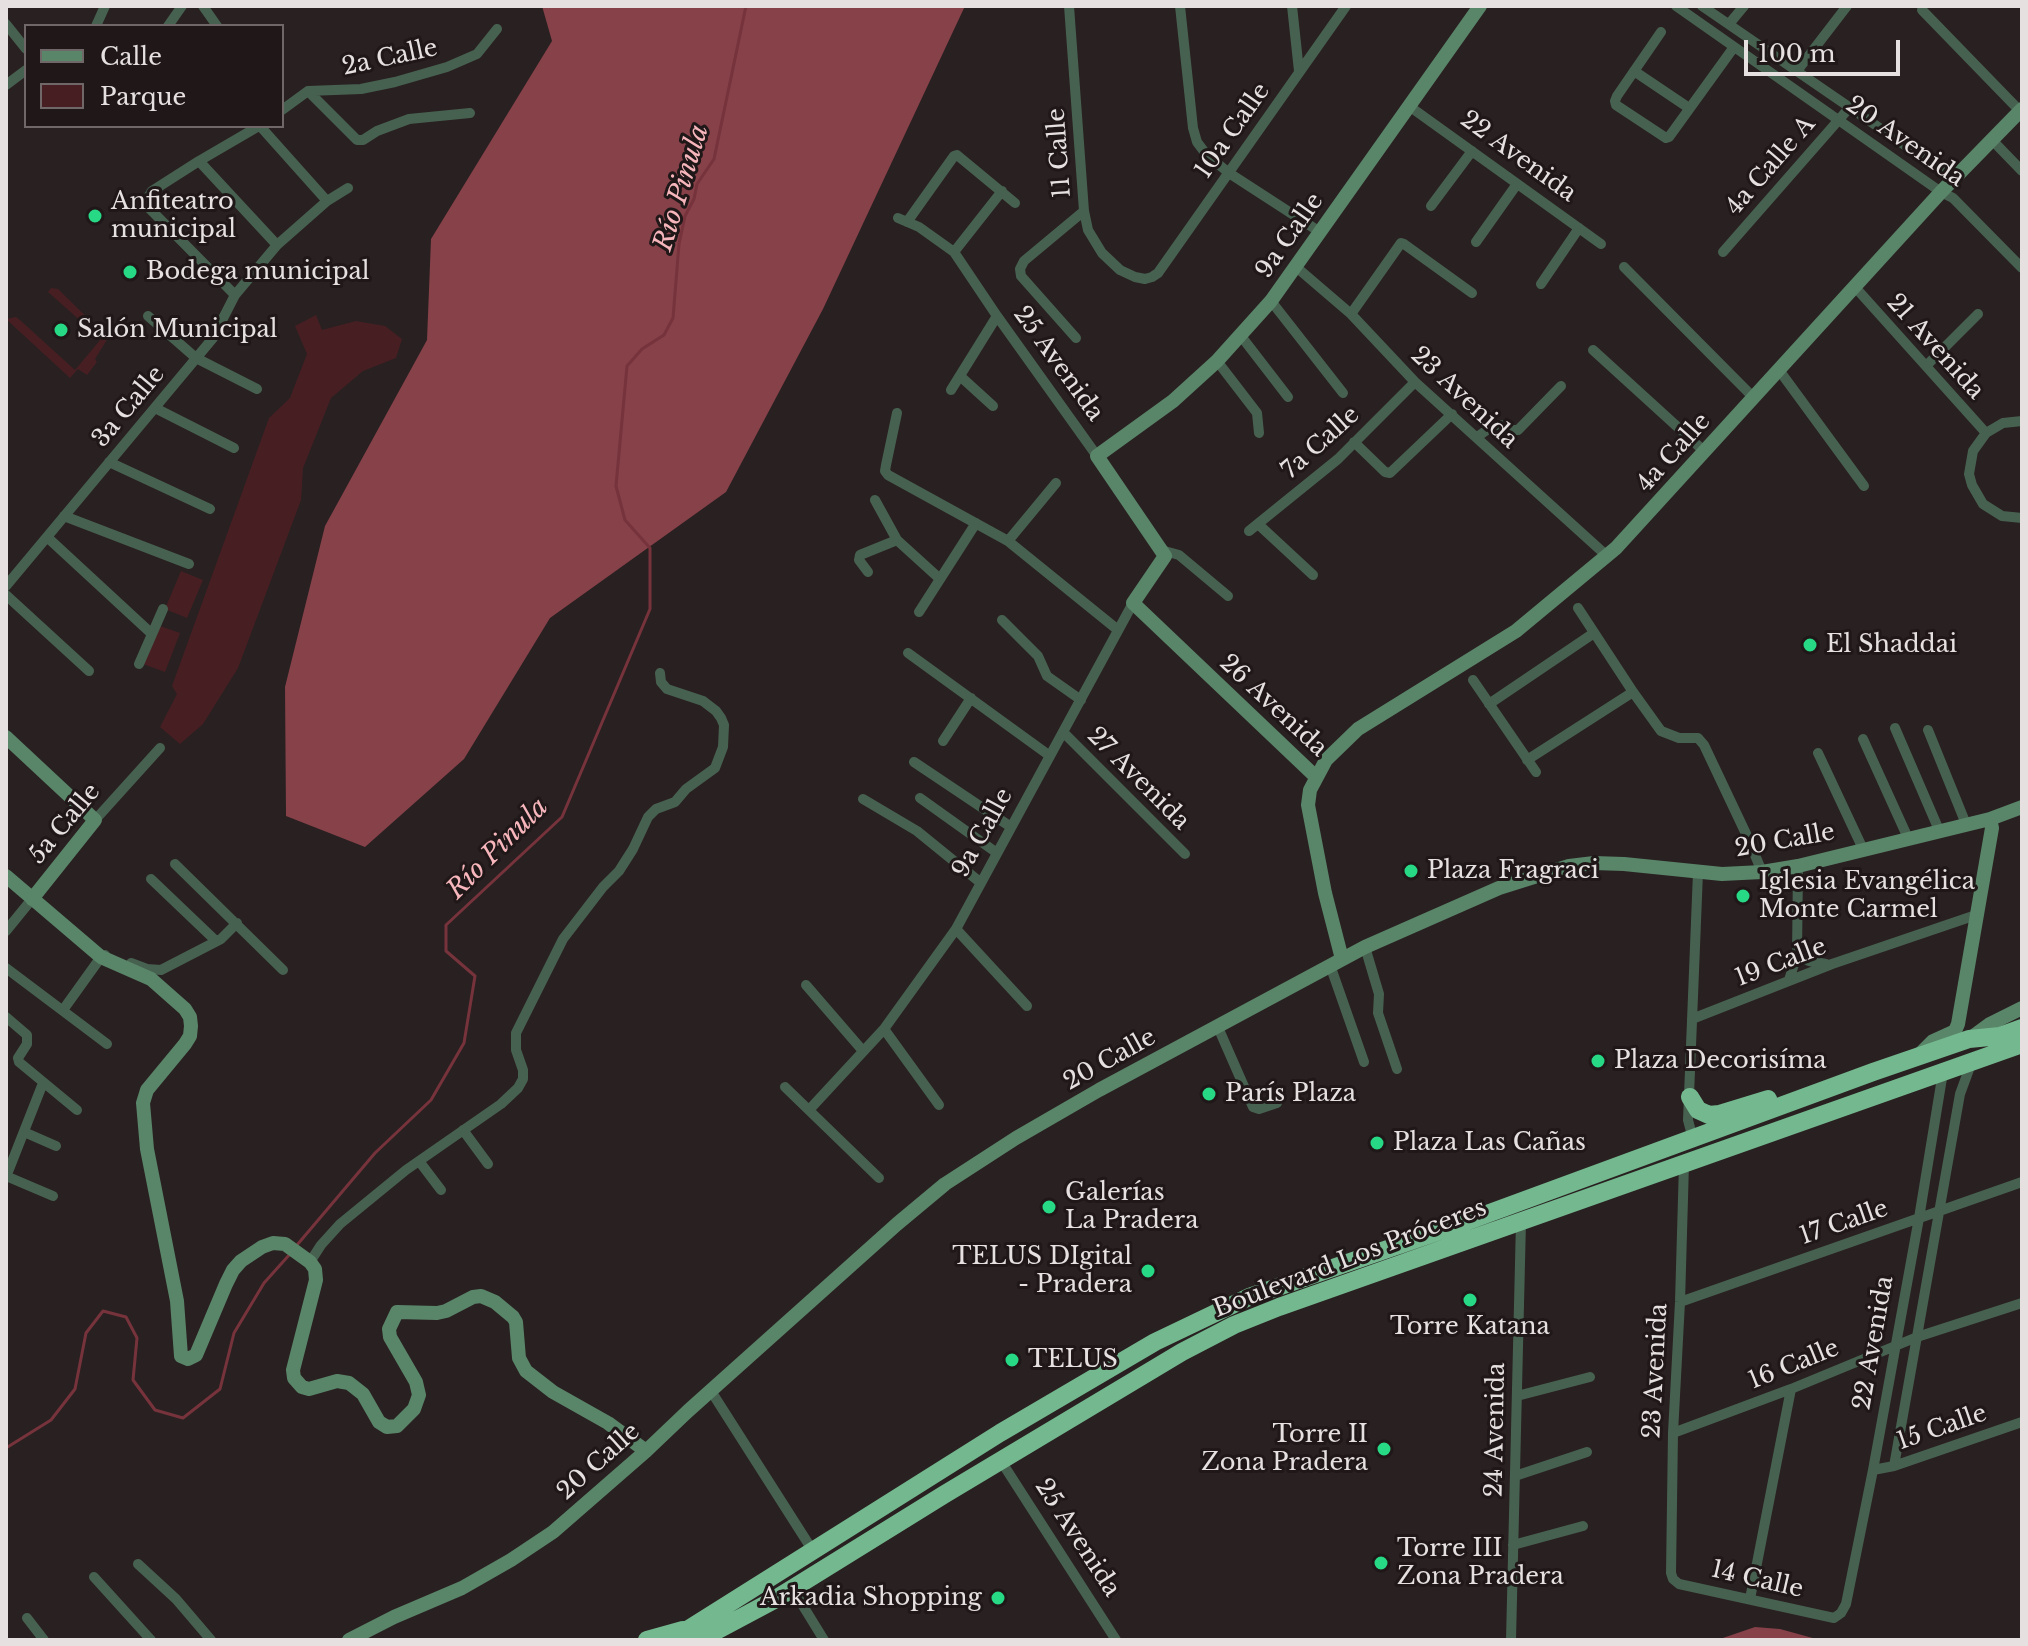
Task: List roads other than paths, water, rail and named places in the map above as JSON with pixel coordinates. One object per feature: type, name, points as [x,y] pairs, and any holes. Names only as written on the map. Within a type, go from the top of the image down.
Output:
[{"type":"highway","points":[[1969,1039],[2022,1019]]},
{"type":"highway","name":"Boulevard Los Próceres","points":[[695,1634],[813,1551],[1000,1433],[1155,1342],[1249,1297],[1457,1225],[1873,1072],[1969,1039],[2000,1036],[2022,1028]]},
{"type":"highway","name":"Boulevard Los Próceres","points":[[671,1640],[754,1612],[1182,1352],[1234,1325],[2022,1044]]},
{"type":"highway","points":[[1976,1061],[2022,1053]]},
{"type":"highway","points":[[1690,1097],[1703,1113],[1719,1114],[1856,1069],[1873,1072]]},
{"type":"highway","points":[[718,1640],[754,1612]]},
{"type":"highway","points":[[647,1640],[695,1634]]},
{"type":"street","points":[[169,24],[182,6]]},
{"type":"street","points":[[203,6],[216,24]]},
{"type":"street","name":"11 Calle","points":[[1069,6],[1084,211],[1024,261],[1020,269],[1021,276],[1076,338]]},
{"type":"street","points":[[1180,6],[1197,142],[1229,173],[1320,232]]},
{"type":"street","points":[[1292,6],[1299,71]]},
{"type":"street","name":"10a Calle","points":[[1084,211],[1088,230],[1102,253],[1120,270],[1145,279],[1158,273],[1346,6]]},
{"type":"street","name":"9a Calle","points":[[1097,456],[1173,401],[1217,361],[1271,301],[1480,6]]},
{"type":"street","name":"20 Avenida","points":[[1676,6],[1953,198],[2022,268]]},
{"type":"street","name":"20 Avenida","points":[[1702,6],[1954,179]]},
{"type":"street","points":[[1729,24],[1744,6]]},
{"type":"street","points":[[1797,71],[1847,6]]},
{"type":"street","points":[[1922,10],[2021,110]]},
{"type":"street","points":[[6,24],[24,46]]},
{"type":"street","name":"2a Calle","points":[[308,91],[361,89],[447,67],[477,54],[497,29]]},
{"type":"street","points":[[1661,32],[1615,101],[1616,105],[1666,138],[1734,47]]},
{"type":"street","points":[[1634,71],[1689,108]]},
{"type":"street","points":[[6,85],[24,72]]},
{"type":"street","points":[[284,109],[308,91],[357,140],[409,119],[470,113]]},
{"type":"street","name":"22 Avenida","points":[[1409,106],[1601,244]]},
{"type":"street","name":"4a Calle A","points":[[1723,252],[1850,107]]},
{"type":"street","name":"4a Calle","points":[[1316,777],[1326,760],[1358,729],[1516,631],[1616,548],[1941,192],[2021,110]]},
{"type":"street","points":[[235,295],[149,208],[148,196],[199,161],[257,128]]},
{"type":"street","points":[[262,128],[327,201]]},
{"type":"street","points":[[1992,140],[2022,171]]},
{"type":"street","points":[[1431,206],[1472,151]]},
{"type":"street","name":"25 Avenida","points":[[1002,191],[960,157],[954,156],[903,220],[919,227],[954,252],[1163,553]]},
{"type":"street","points":[[199,161],[277,245]]},
{"type":"street","points":[[1476,242],[1517,184]]},
{"type":"street","name":"3a Calle","points":[[6,586],[213,338],[235,295],[277,245],[327,201],[348,188]]},
{"type":"street","points":[[954,252],[1002,191],[1015,203]]},
{"type":"street","points":[[1541,284],[1579,228]]},
{"type":"street","points":[[1351,314],[1401,243],[1472,293]]},
{"type":"street","name":"23 Avenida","points":[[1295,266],[1351,314],[1415,382],[1607,556]]},
{"type":"street","points":[[1624,267],[1754,398]]},
{"type":"street","name":"21 Avenida","points":[[1855,287],[1986,433]]},
{"type":"street","points":[[1271,301],[1343,393]]},
{"type":"street","points":[[1926,366],[1978,314]]},
{"type":"street","points":[[148,316],[196,358],[257,389]]},
{"type":"street","points":[[951,390],[997,316]]},
{"type":"street","points":[[1241,336],[1288,397]]},
{"type":"street","points":[[1593,350],[1705,452]]},
{"type":"street","points":[[1217,361],[1257,413],[1259,433]]},
{"type":"street","points":[[1779,370],[1864,486]]},
{"type":"street","points":[[960,376],[993,406]]},
{"type":"street","name":"7a Calle","points":[[1313,575],[1254,527],[1338,459],[1415,382]]},
{"type":"street","points":[[1477,437],[1494,425],[1518,430],[1561,386]]},
{"type":"street","points":[[155,408],[234,448]]},
{"type":"street","points":[[897,413],[885,471],[888,475],[920,486],[1008,541],[1118,630]]},
{"type":"street","points":[[1354,442],[1385,472],[1390,473],[1452,414]]},
{"type":"street","points":[[2022,421],[2003,423],[1986,433],[1978,441],[1970,462],[1972,485],[1983,504],[2002,516],[2022,518]]},
{"type":"street","points":[[109,462],[210,509]]},
{"type":"street","points":[[1008,541],[1056,483]]},
{"type":"street","points":[[875,500],[897,540],[940,579]]},
{"type":"street","points":[[64,516],[189,564]]},
{"type":"street","points":[[919,612],[976,523]]},
{"type":"street","points":[[47,537],[152,634]]},
{"type":"street","points":[[868,572],[859,560],[860,555],[897,540]]},
{"type":"street","points":[[1163,553],[1179,555],[1228,596]]},
{"type":"street","name":"9a Calle","points":[[809,1110],[884,1029],[956,929],[1163,553]]},
{"type":"street","points":[[6,595],[89,671]]},
{"type":"street","name":"26 Avenida","points":[[1133,603],[1316,777],[1308,805],[1336,962]]},
{"type":"street","points":[[1578,608],[1661,731],[1679,738],[1698,738],[1704,745],[1762,872]]},
{"type":"street","points":[[139,664],[163,609]]},
{"type":"street","points":[[1002,620],[1038,656],[1047,676],[1081,700]]},
{"type":"street","points":[[1489,704],[1594,633]]},
{"type":"street","points":[[908,653],[1050,756]]},
{"type":"street","points":[[306,1259],[340,1224],[518,1088],[523,1079],[523,1070],[516,1050],[516,1033],[563,939],[619,871],[648,817],[661,806],[675,802],[686,789],[715,768],[723,747],[724,725],[721,718],[703,701],[667,689],[661,682],[660,673]]},
{"type":"street","points":[[1473,680],[1536,772]]},
{"type":"street","points":[[1527,760],[1633,692]]},
{"type":"street","points":[[943,741],[971,698]]},
{"type":"street","points":[[1895,728],[1939,830]]},
{"type":"street","points":[[1928,730],[1966,824]]},
{"type":"street","name":"27 Avenida","points":[[1063,732],[1185,854]]},
{"type":"street","points":[[1863,739],[1908,838]]},
{"type":"street","points":[[8,743],[95,820]]},
{"type":"street","name":"5a Calle","points":[[6,931],[95,820],[160,748]]},
{"type":"street","points":[[1818,753],[1863,849]]},
{"type":"street","points":[[914,762],[1011,827]]},
{"type":"street","points":[[920,798],[997,853]]},
{"type":"street","points":[[863,799],[917,831],[981,883]]},
{"type":"street","name":"20 Calle","points":[[349,1640],[462,1588],[553,1532],[945,1184],[1099,1090],[1365,947],[1499,888],[1569,866],[1594,863],[1722,874],[1762,872],[1990,819],[2022,807]]},
{"type":"street","points":[[1917,1058],[1933,1041],[1955,1031],[1958,1024],[1992,828],[1990,819]]},
{"type":"street","points":[[175,864],[283,970]]},
{"type":"street","points":[[1789,980],[1797,955],[1798,866]]},
{"type":"street","points":[[1693,1139],[1688,1120],[1698,872]]},
{"type":"street","points":[[6,876],[101,957],[151,979],[190,1017],[190,1036],[147,1090],[143,1103],[147,1149],[177,1301],[181,1356],[188,1359],[196,1355],[226,1284],[241,1261],[262,1247],[273,1243],[285,1244],[315,1269],[316,1280],[293,1370],[294,1378],[302,1387],[309,1389],[337,1381],[349,1383],[363,1394],[379,1422],[387,1427],[397,1426],[414,1409],[419,1395],[416,1382],[390,1337],[389,1329],[397,1312],[437,1313],[481,1296],[495,1302],[513,1317],[519,1358],[526,1371],[553,1392],[608,1423],[646,1451]]},
{"type":"street","points":[[151,879],[216,941]]},
{"type":"street","name":"19 Calle","points":[[1692,1019],[1832,964],[1976,915]]},
{"type":"street","points":[[63,1010],[101,957],[111,954],[147,969],[161,970],[221,939],[237,923]]},
{"type":"street","points":[[956,929],[1027,1006]]},
{"type":"street","points":[[1365,947],[1379,994],[1378,1013],[1397,1069]]},
{"type":"street","points":[[1797,955],[1819,964],[1832,964]]},
{"type":"street","points":[[1336,962],[1364,1062]]},
{"type":"street","points":[[6,968],[107,1044]]},
{"type":"street","points":[[806,985],[863,1051]]},
{"type":"street","name":"Boulevard Los Próceres","points":[[1969,1039],[2022,1008]]},
{"type":"street","points":[[6,1017],[27,1035],[27,1044],[18,1058],[19,1062],[77,1110]]},
{"type":"street","points":[[1217,1025],[1253,1107],[1259,1109],[1277,1103]]},
{"type":"street","points":[[884,1029],[939,1105]]},
{"type":"street","name":"22 Avenida","points":[[1894,1466],[1960,1094],[1976,1061]]},
{"type":"street","name":"22 Avenida","points":[[1834,1618],[1846,1604],[1873,1470],[1943,1071]]},
{"type":"street","points":[[43,1083],[6,1176],[53,1196]]},
{"type":"street","points":[[785,1087],[879,1178]]},
{"type":"street","points":[[463,1130],[488,1164]]},
{"type":"street","points":[[24,1132],[56,1146]]},
{"type":"street","points":[[419,1161],[441,1190]]},
{"type":"street","name":"23 Avenida","points":[[1673,1579],[1673,1433],[1684,1164]]},
{"type":"street","name":"17 Calle","points":[[1680,1302],[2022,1182]]},
{"type":"street","name":"24 Avenida","points":[[1511,1640],[1521,1221]]},
{"type":"street","name":"16 Calle","points":[[1673,1433],[1791,1389],[1895,1345],[2022,1303]]},
{"type":"street","points":[[1517,1396],[1590,1377]]},
{"type":"street","points":[[1750,1599],[1791,1389]]},
{"type":"street","points":[[711,1391],[813,1551]]},
{"type":"street","name":"15 Calle","points":[[1873,1470],[1894,1466],[2022,1422]]},
{"type":"street","points":[[1515,1476],[1587,1452]]},
{"type":"street","name":"25 Avenida","points":[[1001,1461],[1116,1640]]},
{"type":"street","points":[[1513,1545],[1583,1526]]},
{"type":"street","points":[[138,1564],[176,1599],[211,1640]]},
{"type":"street","points":[[94,1577],[151,1640]]},
{"type":"street","name":"14 Calle","points":[[1673,1579],[1679,1584],[1834,1618]]},
{"type":"street","points":[[792,1588],[824,1640]]},
{"type":"street","points":[[27,1618],[44,1640]]},
{"type":"waterway","name":"Río Pinula","points":[[297,1245],[375,1153],[431,1100],[464,1043],[475,976],[446,951],[446,925],[562,817],[650,609],[650,548],[625,520],[616,486],[627,366],[642,349],[664,335],[673,318],[679,244],[685,216],[694,199],[697,184],[714,159],[746,6]]},
{"type":"waterway","name":"Río Pinula","points":[[6,1448],[51,1420],[75,1389],[86,1333],[103,1311],[126,1317],[137,1338],[133,1380],[155,1410],[183,1418],[220,1389],[234,1333],[264,1283],[290,1254]]},
{"type":"place","name":"Anfiteatro municipal","points":[[95,216]]},
{"type":"place","name":"Bodega municipal","points":[[130,272]]},
{"type":"place","name":"Salón Municipal","points":[[61,330]]},
{"type":"place","name":"El Shaddai","points":[[1810,645]]},
{"type":"place","name":"Plaza Fragraci","points":[[1411,871]]},
{"type":"place","name":"Iglesia Evangélica Monte Carmel","points":[[1743,896]]},
{"type":"place","name":"Plaza Decorisíma","points":[[1598,1061]]},
{"type":"place","name":"París Plaza","points":[[1209,1094]]},
{"type":"place","name":"Plaza Las Cañas","points":[[1377,1143]]},
{"type":"place","name":"Galerías La Pradera","points":[[1049,1207]]},
{"type":"place","name":"TELUS DIgital - Pradera","points":[[1148,1271]]},
{"type":"place","name":"Torre Katana","points":[[1470,1300]]},
{"type":"place","name":"TELUS","points":[[1012,1360]]},
{"type":"place","name":"Torre II Zona Pradera","points":[[1384,1449]]},
{"type":"place","name":"Torre III Zona Pradera","points":[[1381,1563]]},
{"type":"place","name":"Arkadia Shopping","points":[[998,1598]]}]
